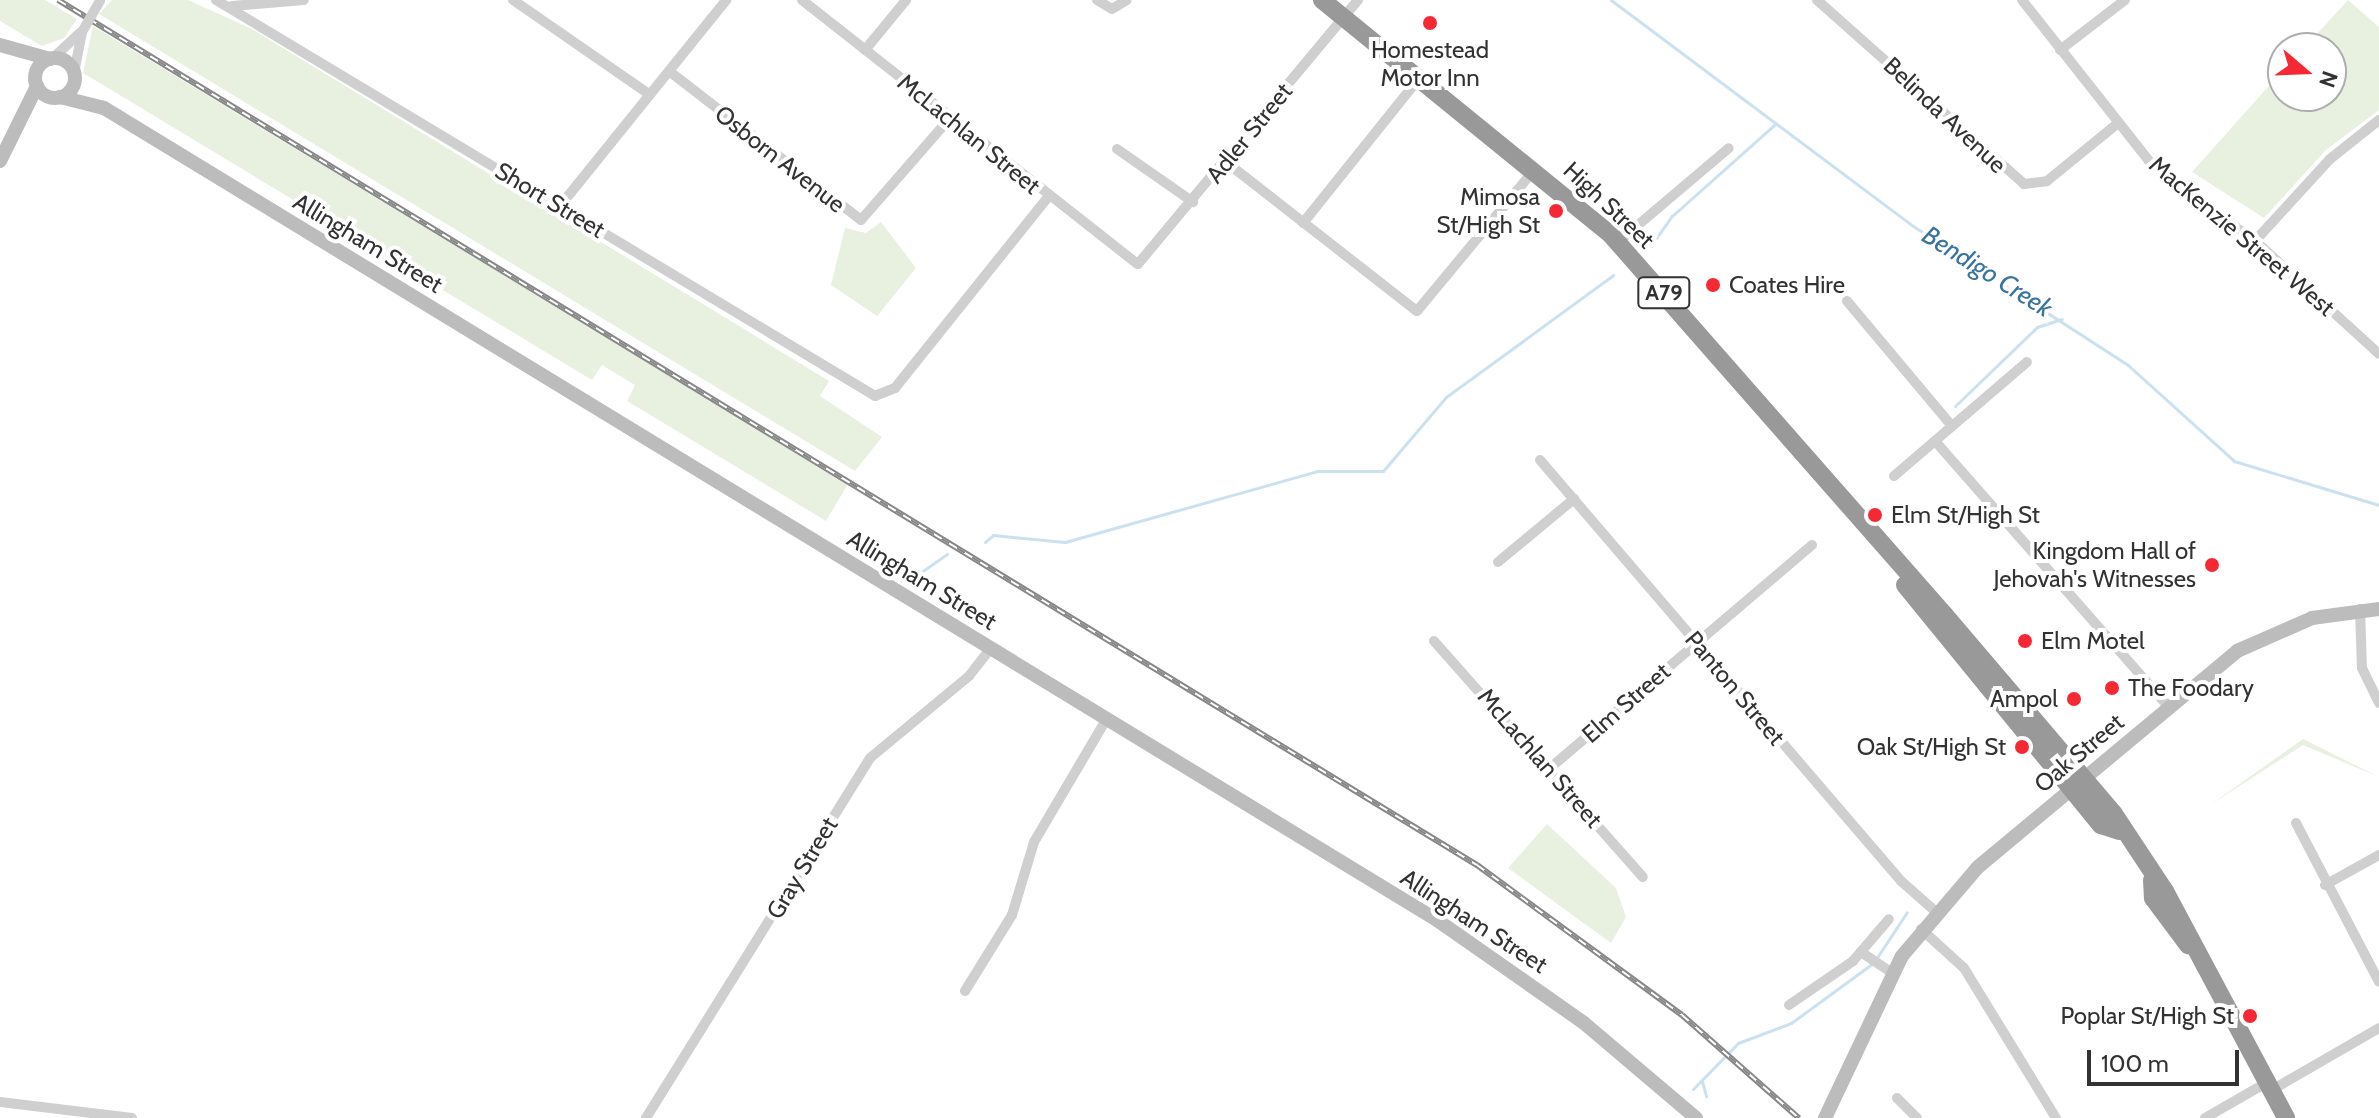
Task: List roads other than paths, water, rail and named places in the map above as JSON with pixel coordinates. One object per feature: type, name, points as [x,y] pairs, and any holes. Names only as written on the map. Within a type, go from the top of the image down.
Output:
[{"type":"highway","name":"High Street","points":[[1322,0],[1535,169],[1618,242],[1888,557],[2076,783],[2101,825],[2119,831],[2152,880],[2165,891],[2188,945],[2286,1118]]},
{"type":"street","name":"Short Street","points":[[216,0],[232,6],[870,394],[885,396],[1047,198]]},
{"type":"street","points":[[232,6],[304,0]]},
{"type":"street","points":[[513,0],[649,94]]},
{"type":"street","points":[[560,206],[726,0]]},
{"type":"street","name":"McLachlan Street","points":[[802,0],[1047,198],[1138,264]]},
{"type":"street","points":[[865,50],[906,0]]},
{"type":"street","points":[[1097,0],[1112,9],[1127,0]]},
{"type":"street","name":"Adler Street","points":[[1138,264],[1193,202],[1358,0]]},
{"type":"street","name":"Belinda Avenue","points":[[1817,0],[2024,184],[2047,181],[2117,124]]},
{"type":"street","name":"MacKenzie Street West","points":[[2022,0],[2117,124],[2171,182],[2254,242],[2379,354]]},
{"type":"street","points":[[2060,50],[2125,0]]},
{"type":"street","points":[[0,161],[21,128],[36,83],[52,59],[82,32],[100,1]]},
{"type":"street","points":[[21,128],[59,97],[75,74],[82,32]]},
{"type":"street","points":[[4,47],[52,59]]},
{"type":"street","points":[[4,47],[36,83]]},
{"type":"street","name":"Allingham Street","points":[[52,59],[75,74],[104,108]]},
{"type":"street","name":"Osborn Avenue","points":[[669,71],[857,219],[870,217],[949,119]]},
{"type":"street","points":[[1303,223],[1420,77]]},
{"type":"street","name":"Allingham Street","points":[[36,83],[59,97],[104,108],[1485,951],[1696,1118]]},
{"type":"street","points":[[2254,242],[2330,159],[2379,120]]},
{"type":"street","points":[[1618,242],[1729,148]]},
{"type":"street","points":[[1117,149],[1193,202]]},
{"type":"street","points":[[1226,162],[1417,311],[1535,169]]},
{"type":"street","points":[[1847,301],[1952,426]]},
{"type":"street","points":[[1894,476],[2027,362]]},
{"type":"street","points":[[1935,441],[2168,706]]},
{"type":"street","name":"Panton Street","points":[[1540,460],[1935,911]]},
{"type":"street","points":[[1498,562],[1574,499]]},
{"type":"street","name":"Elm Street","points":[[1550,768],[1812,545]]},
{"type":"street","points":[[2360,609],[2362,668],[2379,703]]},
{"type":"street","name":"Oak Street","points":[[1825,1118],[1892,973],[1935,911],[2076,783],[2168,706],[2260,638],[2360,609],[2379,609]]},
{"type":"street","name":"McLachlan Street","points":[[1434,641],[1550,768],[1643,877]]},
{"type":"street","name":"Gray Street","points":[[646,1118],[870,758],[969,676],[991,648]]},
{"type":"street","points":[[965,991],[1012,915],[1034,842],[1107,718]]},
{"type":"street","points":[[2296,823],[2325,885],[2379,982]]},
{"type":"street","points":[[2325,885],[2379,855]]},
{"type":"street","points":[[1789,1005],[1861,952],[1889,919]]},
{"type":"street","points":[[1921,928],[1964,968],[2056,1118]]},
{"type":"street","points":[[1861,952],[1892,973]]},
{"type":"street","points":[[2205,1118],[2379,1028]]},
{"type":"street","points":[[1897,1098],[1917,1118]]},
{"type":"street","points":[[0,1102],[132,1118]]},
{"type":"waterway","name":"Bendigo Creek","points":[[1611,0],[1913,226],[2129,366],[2234,461],[2379,505]]},
{"type":"waterway","points":[[1650,247],[1672,216],[1774,125]]},
{"type":"waterway","points":[[985,542],[993,535],[1065,542],[1317,471],[1383,471],[1446,397],[1613,275]]},
{"type":"waterway","points":[[1955,406],[2037,327],[2062,319]]},
{"type":"waterway","points":[[907,582],[947,554]]},
{"type":"waterway","points":[[1876,959],[1907,912]]},
{"type":"waterway","points":[[1693,1089],[1738,1043],[1791,1023],[1872,964]]},
{"type":"waterway","points":[[1702,1081],[1706,1096]]},
{"type":"railway","points":[[58,0],[1477,865],[1682,1015],[1799,1118]]},
{"type":"place","name":"Homestead Motor Inn","points":[[1430,23]]},
{"type":"place","name":"Mimosa St/High St","points":[[1556,211]]},
{"type":"place","name":"Coates Hire","points":[[1713,285]]},
{"type":"place","name":"Elm St/High St","points":[[1875,515]]},
{"type":"place","name":"Kingdom Hall of Jehovah's Witnesses","points":[[2212,565]]},
{"type":"place","name":"Elm Motel","points":[[2025,641]]},
{"type":"place","name":"The Foodary","points":[[2112,688]]},
{"type":"place","name":"Ampol","points":[[2074,699]]},
{"type":"place","name":"Oak St/High St","points":[[2022,747]]},
{"type":"place","name":"Poplar St/High St","points":[[2250,1016]]}]
